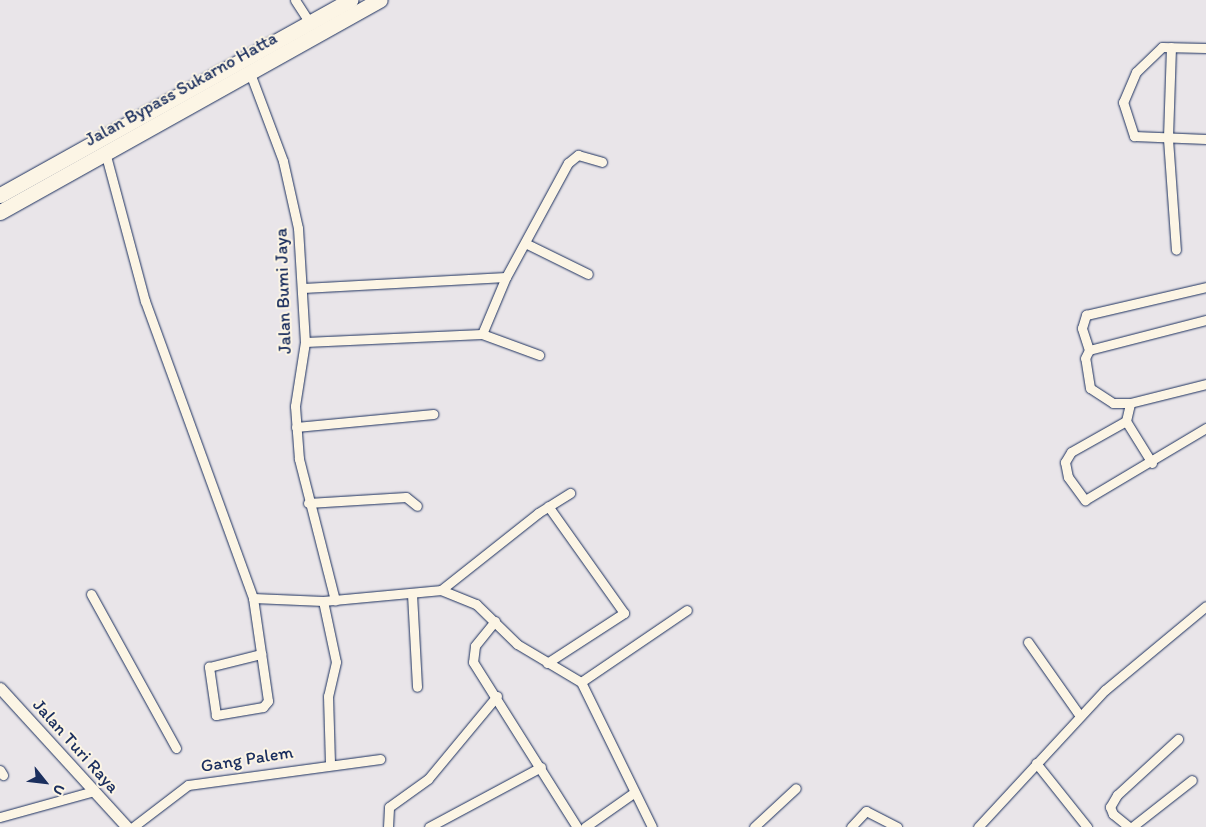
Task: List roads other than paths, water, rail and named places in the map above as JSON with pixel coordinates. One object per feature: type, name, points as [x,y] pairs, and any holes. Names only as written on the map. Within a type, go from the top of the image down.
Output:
[{"type":"highway","name":"Jalan Bypass Sukarno Hatta","points":[[0,195],[350,0]]},
{"type":"highway","name":"Jalan Bypass Sukarno Hatta","points":[[0,212],[380,0]]},
{"type":"street","points":[[295,0],[310,24]]},
{"type":"street","points":[[1171,46],[1168,139],[1176,250]]},
{"type":"street","points":[[1206,48],[1171,46],[1147,57],[1123,102],[1134,136],[1168,139],[1206,139]]},
{"type":"street","name":"Jalan Bumi Jaya","points":[[250,73],[283,161],[298,228],[305,342],[296,427],[308,503],[335,600]]},
{"type":"street","points":[[105,152],[145,300],[253,598],[261,654],[266,703],[216,715],[209,667],[261,654]]},
{"type":"street","points":[[482,334],[506,278],[573,156],[602,162]]},
{"type":"street","points":[[525,243],[588,274]]},
{"type":"street","points":[[303,288],[506,278]]},
{"type":"street","points":[[1206,287],[1086,316],[1082,328],[1089,350],[1085,358],[1090,388],[1114,403],[1130,403],[1206,384]]},
{"type":"street","points":[[1089,350],[1206,320]]},
{"type":"street","points":[[305,342],[482,334],[539,355]]},
{"type":"street","points":[[1130,403],[1126,421],[1152,463]]},
{"type":"street","points":[[296,427],[433,414]]},
{"type":"street","points":[[1126,421],[1071,452],[1065,462],[1076,491],[1085,500],[1152,463],[1206,428]]},
{"type":"street","points":[[441,590],[548,506],[570,494]]},
{"type":"street","points":[[308,503],[406,497],[417,506]]},
{"type":"street","points":[[547,663],[624,613],[548,506]]},
{"type":"street","points":[[253,598],[323,601],[441,590],[476,604],[496,621],[517,644],[581,682],[632,794],[652,827]]},
{"type":"street","points":[[90,594],[176,748]]},
{"type":"street","points":[[412,594],[417,687]]},
{"type":"street","points":[[323,601],[336,662],[328,696],[330,763]]},
{"type":"street","points":[[978,827],[1080,716],[1138,660],[1206,606]]},
{"type":"street","points":[[581,682],[687,610]]},
{"type":"street","points":[[496,621],[475,646],[472,659],[498,696],[578,827]]},
{"type":"street","points":[[1028,642],[1080,716]]},
{"type":"street","name":"Jalan Turi Raya","points":[[2,693],[127,827]]},
{"type":"street","points":[[388,827],[389,807],[428,779],[498,696]]},
{"type":"street","points":[[1178,739],[1117,795],[1110,807],[1113,814],[1130,827],[1192,780]]},
{"type":"street","name":"Gang Palem","points":[[133,827],[188,784],[330,763],[380,759]]},
{"type":"street","points":[[1036,764],[1087,827]]},
{"type":"street","points":[[428,827],[541,767]]},
{"type":"street","points":[[754,827],[796,788]]},
{"type":"street","points":[[0,817],[94,791]]},
{"type":"street","points":[[585,827],[632,794]]},
{"type":"street","points":[[851,827],[866,811],[897,827]]}]
